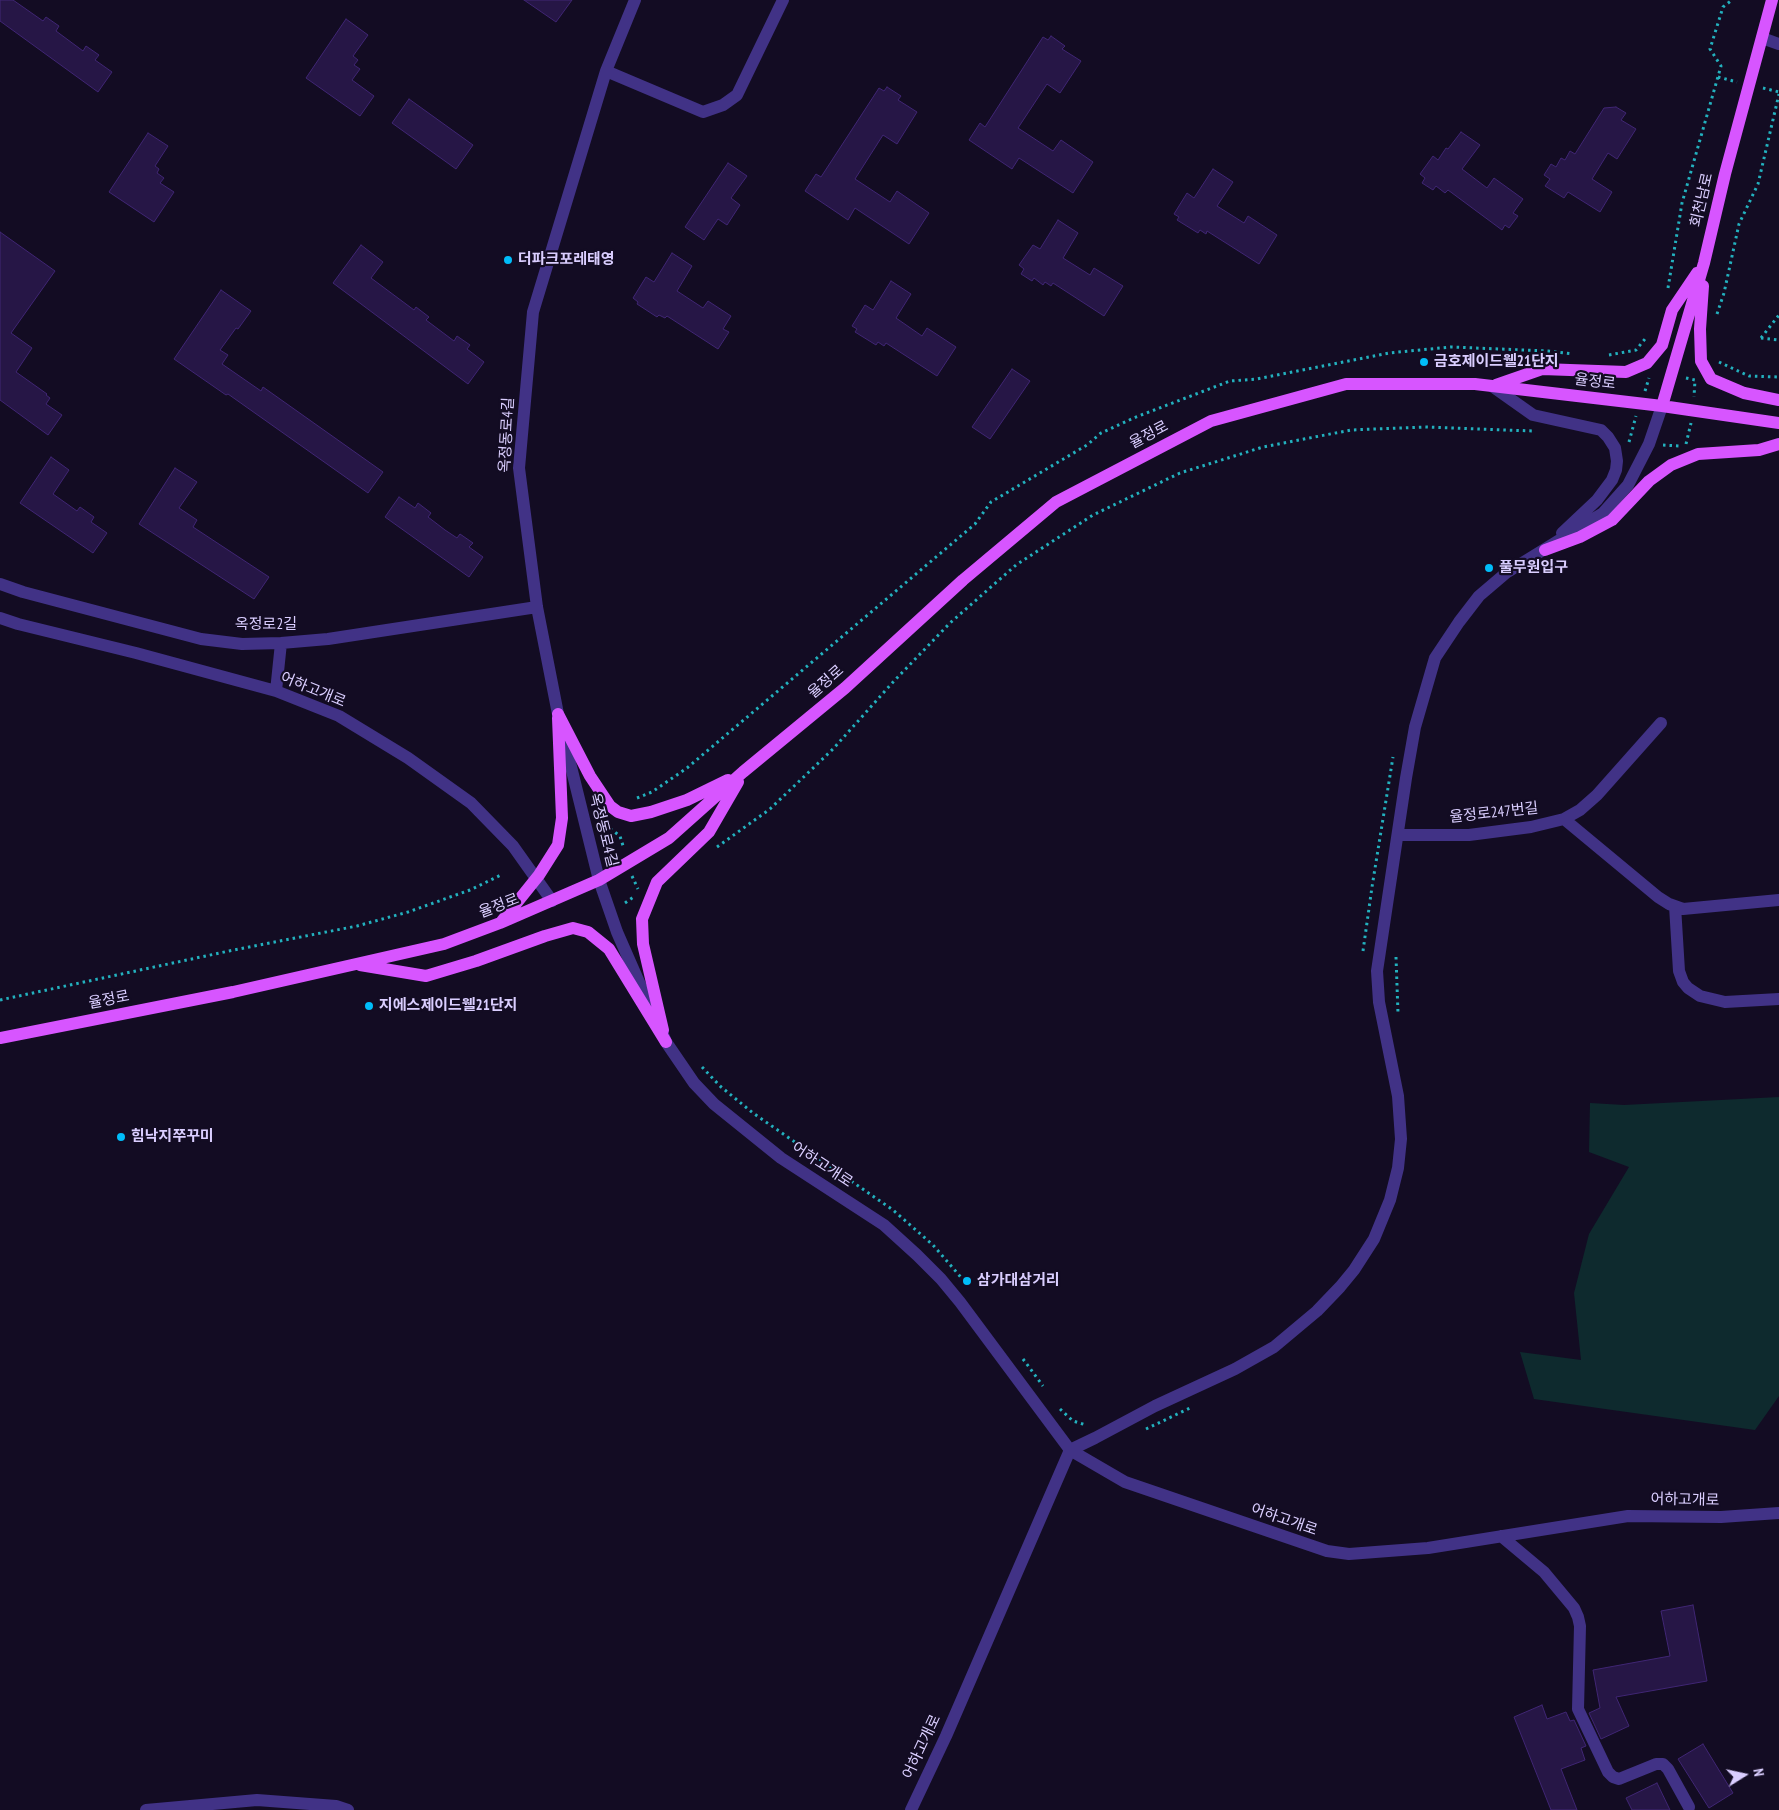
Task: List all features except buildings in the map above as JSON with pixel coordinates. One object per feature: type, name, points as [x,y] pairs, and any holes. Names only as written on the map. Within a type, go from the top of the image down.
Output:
[{"type":"main road","name":"회천남로","points":[[1662,406],[1704,263],[1725,174],[1772,0]]},
{"type":"main road","points":[[1492,386],[1542,369],[1626,372],[1647,363],[1662,345],[1672,310],[1704,263]]},
{"type":"main road","points":[[1704,263],[1700,330],[1701,361],[1705,369],[1711,379],[1744,393],[1779,400]]},
{"type":"main road","name":"율정로","points":[[0,1038],[233,992],[444,944],[552,902],[599,880],[669,838],[744,772],[845,688],[963,580],[1056,502],[1211,420],[1346,384],[1475,384],[1662,406],[1779,423]]},
{"type":"main road","points":[[1545,550],[1580,538],[1612,520],[1649,481],[1687,452],[1698,454],[1759,450],[1779,444]]},
{"type":"main road","points":[[558,714],[590,776],[610,806],[618,812],[631,816],[651,812],[687,800],[744,772]]},
{"type":"main road","points":[[500,923],[536,879],[558,845],[562,818],[558,714]]},
{"type":"main road","points":[[666,1042],[642,944],[642,919],[657,882],[709,832],[744,772]]},
{"type":"main road","points":[[352,964],[426,976],[573,928],[588,932],[609,949],[666,1042]]},
{"type":"street","name":"옥정동로4길","points":[[599,880],[558,714],[537,607],[519,468],[533,312],[606,71],[635,0]]},
{"type":"street","points":[[606,71],[703,112],[723,105],[737,95],[783,0]]},
{"type":"street","points":[[1762,38],[1779,44]]},
{"type":"street","points":[[1492,386],[1533,415],[1601,430],[1615,448],[1617,461],[1612,480],[1597,500],[1545,550]]},
{"type":"street","points":[[1070,1450],[1155,1406],[1236,1369],[1274,1347],[1317,1311],[1340,1287],[1374,1239],[1390,1200],[1398,1168],[1401,1138],[1398,1096],[1379,1002],[1377,971],[1415,728],[1435,658],[1459,622],[1480,596],[1506,573],[1603,513],[1628,485],[1649,444],[1662,406]]},
{"type":"street","name":"옥정로2길","points":[[0,584],[23,592],[201,639],[242,644],[328,639],[537,607]]},
{"type":"street","name":"어하고개로","points":[[0,618],[276,691],[339,716],[408,758],[471,802],[513,846],[552,902]]},
{"type":"street","points":[[276,691],[281,643]]},
{"type":"street","name":"율정로247번길","points":[[1398,835],[1469,836],[1531,827],[1564,819],[1580,810],[1597,795],[1661,723]]},
{"type":"street","points":[[1564,819],[1658,897],[1675,906],[1683,909],[1779,900]]},
{"type":"street","name":"어하고개로","points":[[599,880],[617,932],[666,1042],[694,1083],[714,1104],[781,1158],[884,1225],[941,1279],[1070,1450],[1125,1482],[1327,1551],[1349,1554],[1428,1548],[1628,1516],[1721,1517],[1779,1513]]},
{"type":"street","points":[[1675,906],[1679,971],[1683,982],[1688,988],[1700,996],[1725,1002],[1779,999]]},
{"type":"street","name":"어하고개로","points":[[911,1810],[946,1736],[1070,1450]]},
{"type":"street","points":[[1501,1536],[1544,1572],[1574,1608],[1580,1626],[1578,1709],[1608,1772],[1613,1777],[1620,1779],[1656,1764],[1663,1764],[1668,1769],[1689,1807]]},
{"type":"street","points":[[146,1810],[258,1800],[336,1806],[348,1810]]},
{"type":"path","points":[[1667,294],[1682,203],[1721,66],[1710,49],[1723,7],[1732,0]]},
{"type":"path","points":[[1715,322],[1724,293],[1739,224],[1758,184],[1779,94]]},
{"type":"path","points":[[1779,315],[1761,338],[1779,340]]},
{"type":"path","points":[[1604,356],[1636,350],[1648,336]]},
{"type":"path","points":[[635,799],[652,792],[687,768],[975,524],[991,502],[1087,445],[1101,432],[1230,381],[1257,379],[1389,353],[1451,347],[1577,354]]},
{"type":"path","points":[[1716,361],[1749,376],[1779,377]]},
{"type":"path","points":[[716,847],[770,809],[833,749],[894,681],[950,623],[1001,578],[1016,565],[1093,515],[1180,473],[1263,447],[1351,430],[1425,427],[1540,432]]},
{"type":"path","points":[[1534,574],[1568,559]]},
{"type":"path","points":[[1363,951],[1386,793]]},
{"type":"path","points":[[0,1000],[229,951],[357,926],[408,912],[503,874]]},
{"type":"path","points":[[1396,956],[1398,1016]]},
{"type":"path","points":[[700,1064],[720,1086],[753,1113],[893,1210],[933,1245],[968,1286]]},
{"type":"path","points":[[1021,1357],[1044,1388]]},
{"type":"path","points":[[1055,1402],[1073,1421],[1085,1425],[1093,1423]]},
{"type":"path","points":[[1143,1431],[1196,1405]]},
{"type":"green space","points":[[1779,1097],[1779,1396],[1755,1430],[1534,1399],[1520,1352],[1581,1360],[1574,1293],[1589,1234],[1629,1167],[1589,1152],[1590,1103],[1624,1105]]},
{"type":"place","name":"더파크포레태영","points":[[508,260]]},
{"type":"place","name":"금호제이드웰21단지","points":[[1424,362]]},
{"type":"place","name":"풀무원입구","points":[[1489,568]]},
{"type":"place","name":"지에스제이드웰21단지","points":[[369,1006]]},
{"type":"place","name":"힘낙지쭈꾸미","points":[[121,1137]]},
{"type":"place","name":"삼가대삼거리","points":[[967,1281]]}]
